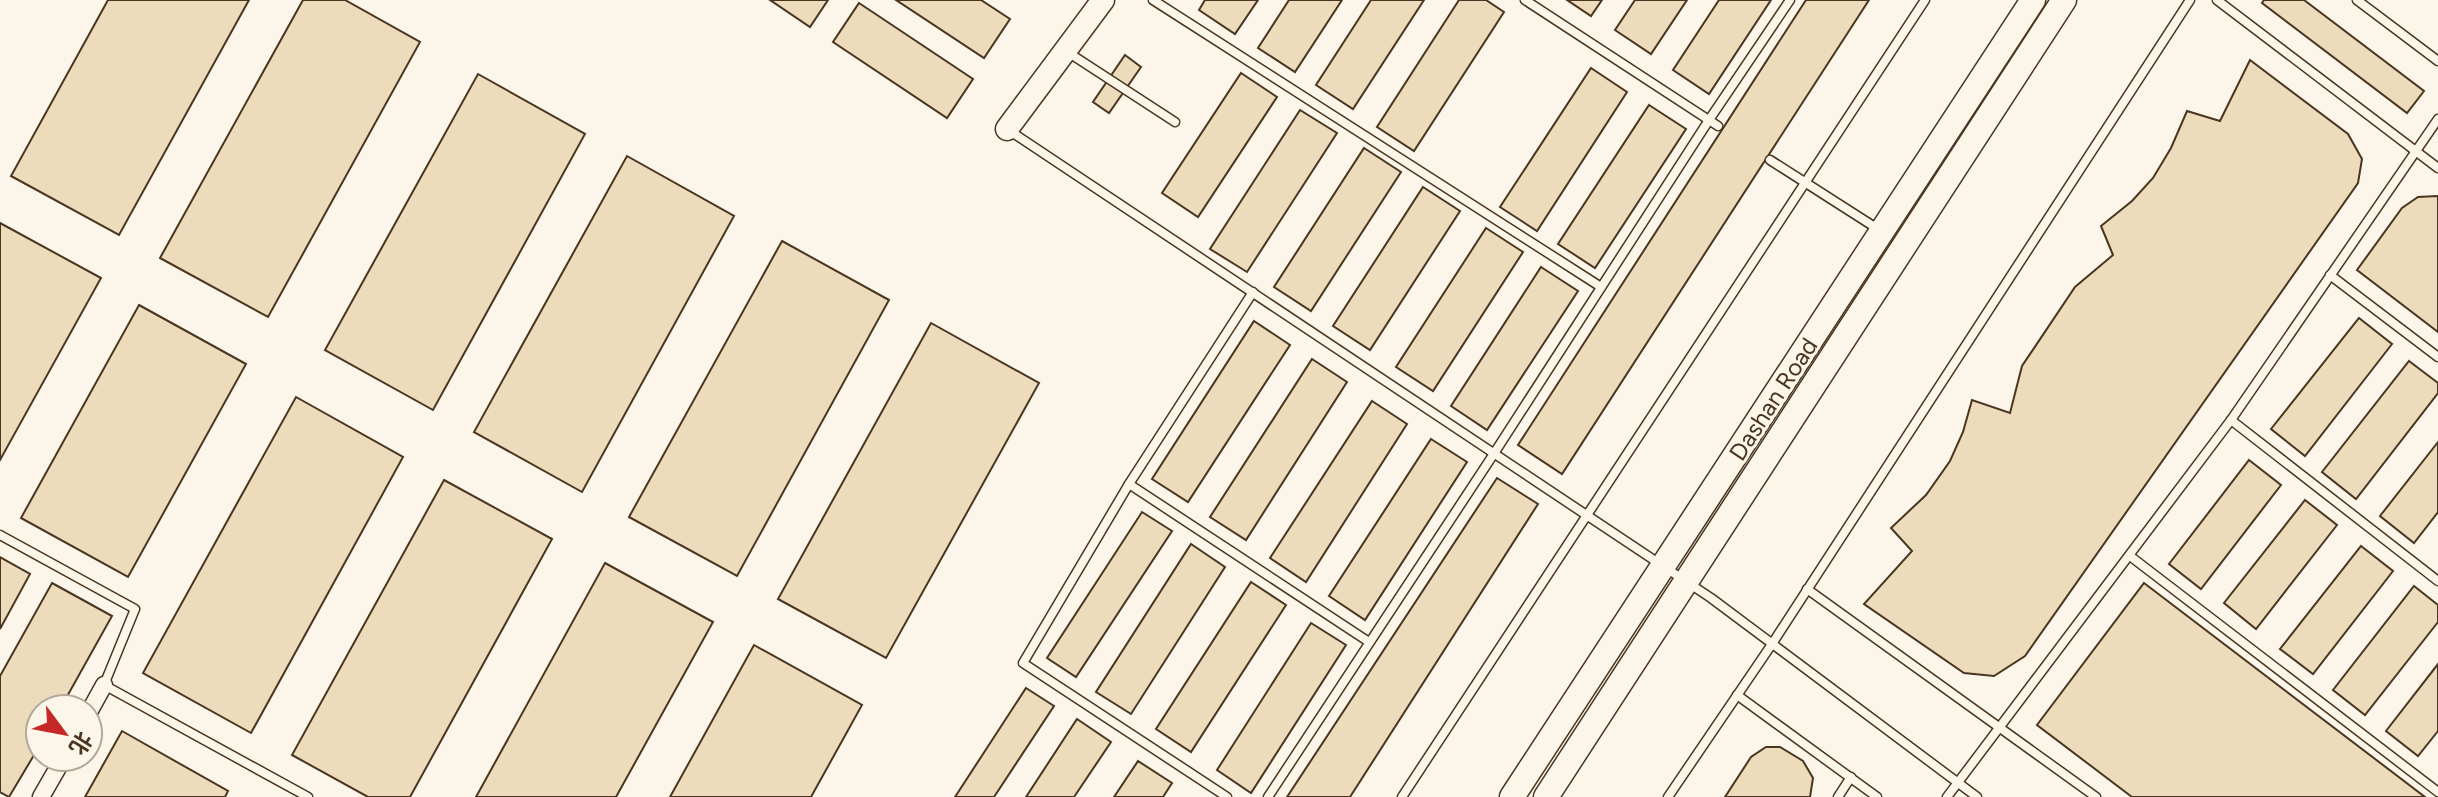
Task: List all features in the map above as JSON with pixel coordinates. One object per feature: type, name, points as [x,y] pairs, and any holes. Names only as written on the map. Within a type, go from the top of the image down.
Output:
[{"type":"main road","name":"Dashan Road","points":[[1512,797],[2033,0]]},
{"type":"main road","name":"Dashan Road","points":[[1546,797],[2064,0]]},
{"type":"street","points":[[1007,129],[1103,0]]},
{"type":"street","points":[[100,693],[104,685]]},
{"type":"street","points":[[41,797],[55,773]]},
{"type":"lane","points":[[1153,0],[1168,4],[1601,287]]},
{"type":"lane","points":[[1525,0],[1718,126]]},
{"type":"lane","points":[[1268,797],[1790,0]]},
{"type":"lane","points":[[1402,797],[1925,0]]},
{"type":"lane","points":[[1668,797],[1772,644],[2190,0]]},
{"type":"lane","points":[[2217,0],[2438,168]]},
{"type":"lane","points":[[2357,0],[2438,61]]},
{"type":"lane","points":[[1066,50],[1175,122]]},
{"type":"lane","points":[[1947,797],[2231,420],[2438,119]]},
{"type":"lane","points":[[1007,129],[1711,598],[1977,797]]},
{"type":"lane","points":[[1770,160],[1881,232]]},
{"type":"lane","points":[[2330,275],[2438,357]]},
{"type":"lane","points":[[1227,797],[1023,663],[1129,484],[1253,292]]},
{"type":"lane","points":[[2231,420],[2438,581]]},
{"type":"lane","points":[[1129,484],[1369,642]]},
{"type":"lane","points":[[0,535],[135,609],[104,685],[308,797]]},
{"type":"lane","points":[[2130,556],[2438,792]]},
{"type":"lane","points":[[1807,589],[2096,797]]},
{"type":"lane","points":[[1737,695],[1877,797]]},
{"type":"lane","points":[[1838,797],[1851,777]]},
{"type":"building","points":[[108,0],[249,0],[119,235],[11,176]]},
{"type":"building","points":[[303,0],[345,0],[420,42],[268,317],[160,258]]},
{"type":"building","points":[[770,0],[828,0],[810,27]]},
{"type":"building","points":[[896,0],[981,0],[1010,19],[984,58]]},
{"type":"building","points":[[1205,0],[1258,0],[1235,34],[1199,10]]},
{"type":"building","points":[[1289,0],[1342,0],[1295,72],[1258,48]]},
{"type":"building","points":[[1371,0],[1424,0],[1353,109],[1316,85]]},
{"type":"building","points":[[1459,0],[1486,0],[1504,12],[1414,151],[1377,127]]},
{"type":"building","points":[[1567,0],[1602,0],[1591,16]]},
{"type":"building","points":[[1635,0],[1687,0],[1651,54],[1615,30]]},
{"type":"building","points":[[1719,0],[1771,0],[1709,94],[1673,70]]},
{"type":"building","points":[[1806,0],[1869,0],[1562,474],[1518,445]]},
{"type":"building","points":[[2264,0],[2304,0],[2424,91],[2407,113],[2262,3]]},
{"type":"building","points":[[859,3],[973,79],[947,118],[833,42]]},
{"type":"building","points":[[1125,55],[1141,67],[1109,113],[1093,102]]},
{"type":"building","points":[[2250,60],[2348,134],[2362,159],[2358,183],[2025,656],[1994,676],[1964,673],[1864,604],[1912,551],[1891,528],[1926,495],[1950,461],[1972,400],[2010,413],[2022,366],[2075,287],[2113,255],[2101,226],[2132,201],[2153,178],[2171,148],[2187,111],[2220,121]]},
{"type":"building","points":[[1591,68],[1627,92],[1537,231],[1500,207]]},
{"type":"building","points":[[1241,73],[1277,97],[1198,217],[1162,193]]},
{"type":"building","points":[[478,74],[585,134],[433,410],[325,350]]},
{"type":"building","points":[[1649,105],[1686,129],[1595,268],[1558,244]]},
{"type":"building","points":[[1300,110],[1337,133],[1247,272],[1210,249]]},
{"type":"building","points":[[1364,148],[1401,172],[1311,311],[1274,287]]},
{"type":"building","points":[[627,156],[734,216],[582,492],[474,432]]},
{"type":"building","points":[[1423,187],[1460,211],[1370,350],[1333,326]]},
{"type":"building","points":[[2437,196],[2438,332],[2357,270],[2402,208],[2418,197]]},
{"type":"building","points":[[0,223],[101,278],[0,460]]},
{"type":"building","points":[[1486,228],[1523,252],[1433,391],[1396,367]]},
{"type":"building","points":[[782,241],[889,300],[737,576],[629,517]]},
{"type":"building","points":[[1541,267],[1578,291],[1487,430],[1451,406]]},
{"type":"building","points":[[139,305],[246,364],[128,577],[21,518]]},
{"type":"building","points":[[2359,318],[2392,344],[2305,456],[2271,429]]},
{"type":"building","points":[[1254,321],[1290,345],[1188,502],[1152,479]]},
{"type":"building","points":[[931,323],[1039,383],[886,658],[778,599]]},
{"type":"building","points":[[1312,359],[1347,382],[1246,540],[1210,517]]},
{"type":"building","points":[[2409,361],[2438,383],[2438,393],[2356,499],[2322,472]]},
{"type":"building","points":[[296,397],[403,457],[251,733],[143,673]]},
{"type":"building","points":[[1372,401],[1407,424],[1306,582],[1270,558]]},
{"type":"building","points":[[1431,439],[1467,462],[1365,620],[1329,596]]},
{"type":"building","points":[[2438,442],[2438,512],[2414,543],[2380,516]]},
{"type":"building","points":[[2249,460],[2281,485],[2201,589],[2169,564]]},
{"type":"building","points":[[1497,478],[1538,504],[1350,797],[1287,797]]},
{"type":"building","points":[[444,480],[552,539],[410,797],[368,797],[292,755]]},
{"type":"building","points":[[2305,500],[2337,525],[2256,629],[2224,603]]},
{"type":"building","points":[[1142,512],[1172,531],[1076,677],[1047,658]]},
{"type":"building","points":[[1191,544],[1225,567],[1131,714],[1096,692]]},
{"type":"building","points":[[2361,546],[2393,571],[2313,674],[2280,649]]},
{"type":"building","points":[[0,557],[30,574],[0,629]]},
{"type":"building","points":[[605,563],[713,622],[616,797],[476,797]]},
{"type":"building","points":[[1251,582],[1286,605],[1191,752],[1156,729]]},
{"type":"building","points":[[52,583],[112,616],[69,693],[24,693],[24,772],[9,797],[0,792],[0,676]]},
{"type":"building","points":[[2144,583],[2425,797],[2132,797],[2037,725]]},
{"type":"building","points":[[2414,586],[2438,605],[2438,622],[2365,715],[2333,690]]},
{"type":"building","points":[[1311,623],[1346,645],[1251,793],[1217,770]]},
{"type":"building","points":[[754,645],[862,705],[811,797],[670,797]]},
{"type":"building","points":[[2438,664],[2438,731],[2418,756],[2386,731]]},
{"type":"building","points":[[1026,688],[1054,706],[994,797],[955,797]]},
{"type":"building","points":[[1077,719],[1111,742],[1074,797],[1026,797]]},
{"type":"building","points":[[122,731],[228,791],[225,797],[85,797],[98,773],[104,773],[104,763]]},
{"type":"building","points":[[1766,747],[1780,747],[1803,761],[1813,778],[1810,797],[1725,797],[1751,757]]},
{"type":"building","points":[[1138,761],[1172,783],[1163,797],[1114,797]]}]
